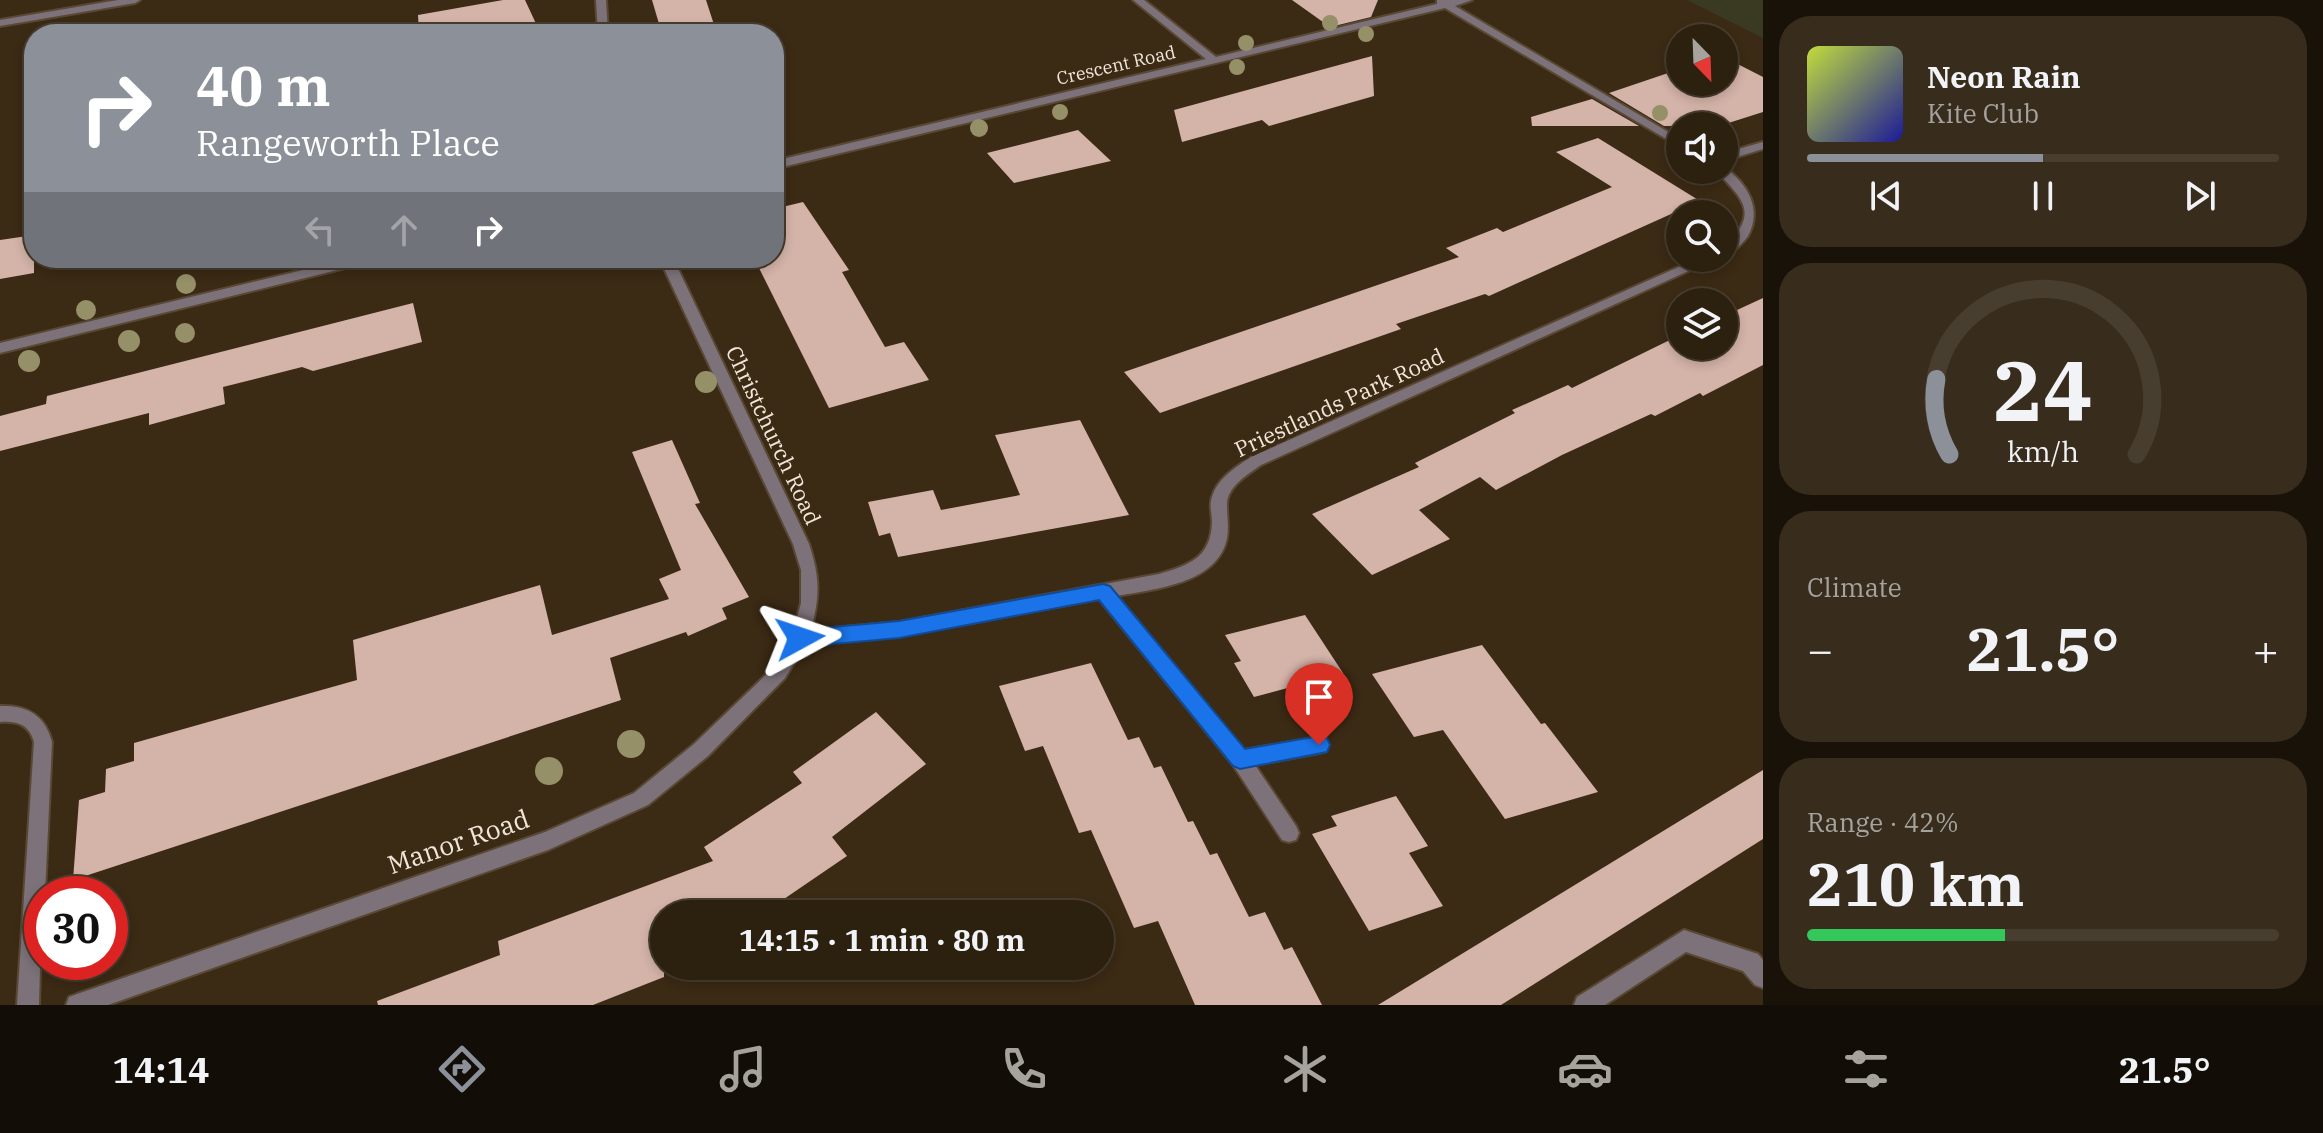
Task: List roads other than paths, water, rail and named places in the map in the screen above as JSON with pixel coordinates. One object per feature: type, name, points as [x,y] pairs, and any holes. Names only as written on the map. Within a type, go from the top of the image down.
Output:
[{"type":"street","points":[[0,23],[135,0]]},
{"type":"street","points":[[601,0],[602,24]]},
{"type":"street","points":[[1138,0],[1214,60]]},
{"type":"street","name":"Crescent Road","points":[[784,163],[1442,3],[1467,0]]},
{"type":"street","points":[[1442,3],[1666,136]]},
{"type":"street","points":[[1738,153],[1763,145]]},
{"type":"street","points":[[1736,184],[1753,206],[1752,222],[1738,242]]},
{"type":"street","points":[[0,348],[329,268]]},
{"type":"street","name":"Christchurch Road","points":[[671,268],[801,544],[809,570],[810,603],[800,638]]},
{"type":"street","name":"Priestlands Park Road","points":[[800,638],[899,629],[1159,581],[1199,568],[1218,547],[1218,499],[1234,476],[1256,461],[1679,272]]},
{"type":"street","points":[[1103,591],[1240,759],[1289,833]]},
{"type":"street","name":"Manor Road","points":[[77,1005],[548,840],[641,799],[745,709],[779,673],[800,638]]},
{"type":"street","points":[[0,714],[15,712],[32,720],[41,728],[43,742],[28,1005]]},
{"type":"street","points":[[1240,759],[1319,745]]},
{"type":"street","points":[[1585,1005],[1684,941],[1750,962],[1763,977]]}]
